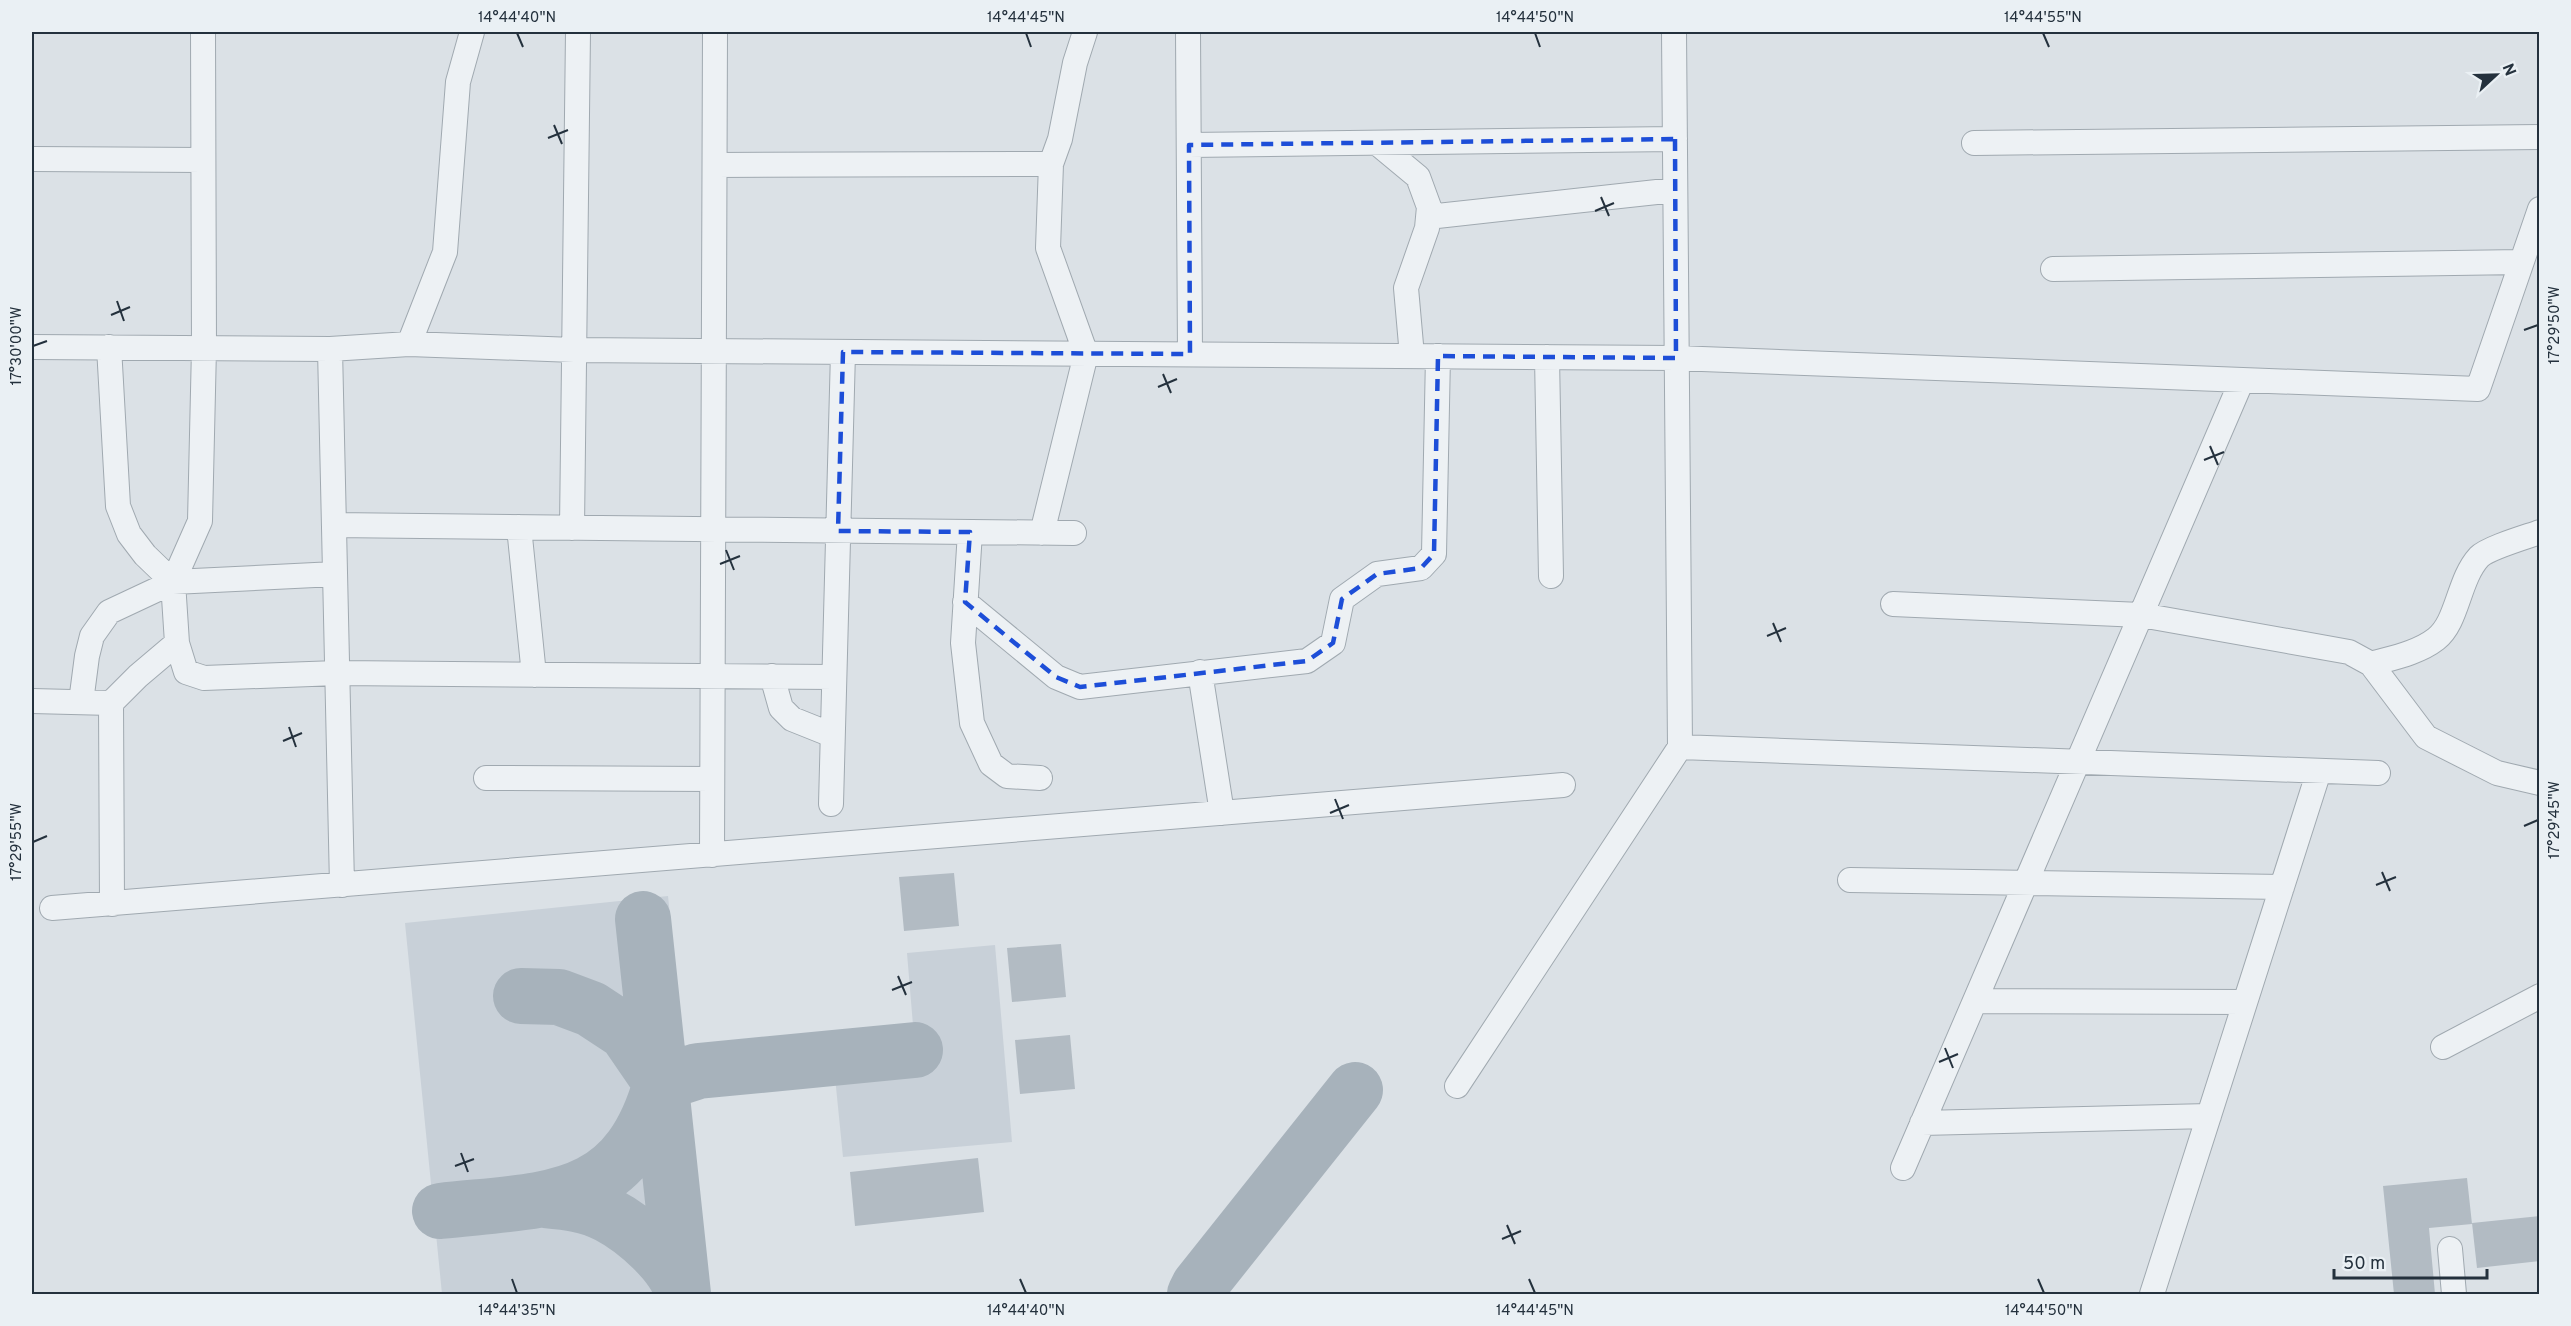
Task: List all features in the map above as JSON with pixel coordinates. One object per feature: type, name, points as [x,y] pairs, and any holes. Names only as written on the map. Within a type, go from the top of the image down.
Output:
[{"type":"street","points":[[203,32],[204,348],[200,521],[173,582],[177,643],[186,672],[204,678],[337,674],[834,677]]},
{"type":"street","points":[[409,344],[445,252],[458,82],[472,32]]},
{"type":"street","points":[[572,528],[578,32]]},
{"type":"street","points":[[712,855],[715,32]]},
{"type":"street","points":[[1042,533],[1086,354],[1048,248],[1051,164],[1060,139],[1075,63],[1085,32]]},
{"type":"street","points":[[1188,32],[1190,354]]},
{"type":"street","points":[[1457,1086],[1680,747],[1674,32]]},
{"type":"street","points":[[1974,143],[2540,137]]},
{"type":"street","points":[[1189,145],[1675,139]]},
{"type":"street","points":[[1377,142],[1418,177],[1429,207],[1427,228],[1406,288],[1412,356]]},
{"type":"street","points":[[32,159],[203,160]]},
{"type":"street","points":[[715,165],[1051,164]]},
{"type":"street","points":[[1428,217],[1675,190]]},
{"type":"street","points":[[32,347],[330,349],[409,344],[574,350],[1676,358],[2478,389],[2540,209]]},
{"type":"street","points":[[2054,269],[2522,262]]},
{"type":"street","points":[[109,347],[118,506],[129,534],[145,555],[173,582]]},
{"type":"street","points":[[330,349],[342,885]]},
{"type":"street","points":[[831,804],[843,352]]},
{"type":"street","points":[[965,602],[1056,677],[1080,687],[1307,661],[1333,643],[1342,598],[1377,574],[1421,568],[1434,554],[1438,356]]},
{"type":"street","points":[[1547,357],[1551,576]]},
{"type":"street","points":[[1903,1168],[2242,380]]},
{"type":"street","points":[[334,525],[1074,533]]},
{"type":"street","points":[[519,527],[534,675]]},
{"type":"street","points":[[970,532],[963,643],[972,723],[991,764],[1007,776],[1040,778]]},
{"type":"street","points":[[2371,664],[2418,649],[2436,639],[2446,626],[2464,580],[2481,555],[2540,532]]},
{"type":"street","points":[[81,702],[92,636],[109,612],[173,582],[335,574]]},
{"type":"street","points":[[1893,604],[2141,615],[2349,652],[2371,664],[2426,737],[2497,773],[2540,783]]},
{"type":"street","points":[[112,904],[111,703],[138,676],[177,643]]},
{"type":"street","points":[[1200,672],[1222,813]]},
{"type":"street","points":[[772,676],[781,708],[792,719],[832,735]]},
{"type":"street","points":[[32,701],[111,703]]},
{"type":"street","points":[[1680,747],[2378,773]]},
{"type":"street","points":[[2152,1294],[2319,771]]},
{"type":"street","points":[[486,777],[712,779]]},
{"type":"street","points":[[52,909],[1563,785]]},
{"type":"street","points":[[1850,880],[2282,887]]},
{"type":"street","points":[[2444,1047],[2540,996]]},
{"type":"street","points":[[1975,1001],[2245,1002]]},
{"type":"street","points":[[1923,1123],[2209,1116]]},
{"type":"street","points":[[2450,1249],[2454,1294]]},
{"type":"highlighted area","points":[[1675,139],[1676,358],[1438,356],[1434,554],[1421,568],[1377,574],[1342,599],[1333,643],[1307,661],[1080,687],[1056,677],[965,602],[970,532],[838,531],[843,352],[1190,354],[1189,145]]},
{"type":"shaded area","points":[[668,896],[709,1294],[442,1294],[405,923]]},
{"type":"shaded area","points":[[995,945],[1012,1142],[843,1157],[833,1057],[915,1049],[907,953]]},
{"type":"building","points":[[954,873],[959,926],[904,931],[899,877]]},
{"type":"building","points":[[1061,944],[1066,997],[1012,1002],[1007,948]]},
{"type":"building","points":[[1070,1035],[1075,1089],[1020,1094],[1015,1040]]},
{"type":"building","points":[[978,1158],[984,1212],[855,1226],[850,1172]]},
{"type":"building","points":[[2467,1178],[2472,1224],[2429,1228],[2435,1294],[2394,1294],[2383,1186]]},
{"type":"building","points":[[2540,1216],[2540,1261],[2477,1268],[2472,1223]]},
{"type":"taxiway","points":[[643,919],[683,1294]]},
{"type":"taxiway","points":[[440,1211],[548,1198],[578,1189],[604,1175],[627,1154],[646,1124],[661,1083],[626,1032],[591,1009],[559,997],[521,996]]},
{"type":"taxiway","points":[[661,1083],[698,1071],[915,1050]]},
{"type":"taxiway","points":[[1195,1294],[1355,1090]]},
{"type":"taxiway","points":[[545,1200],[585,1206],[600,1211],[630,1229],[653,1248],[672,1271],[682,1294]]}]
